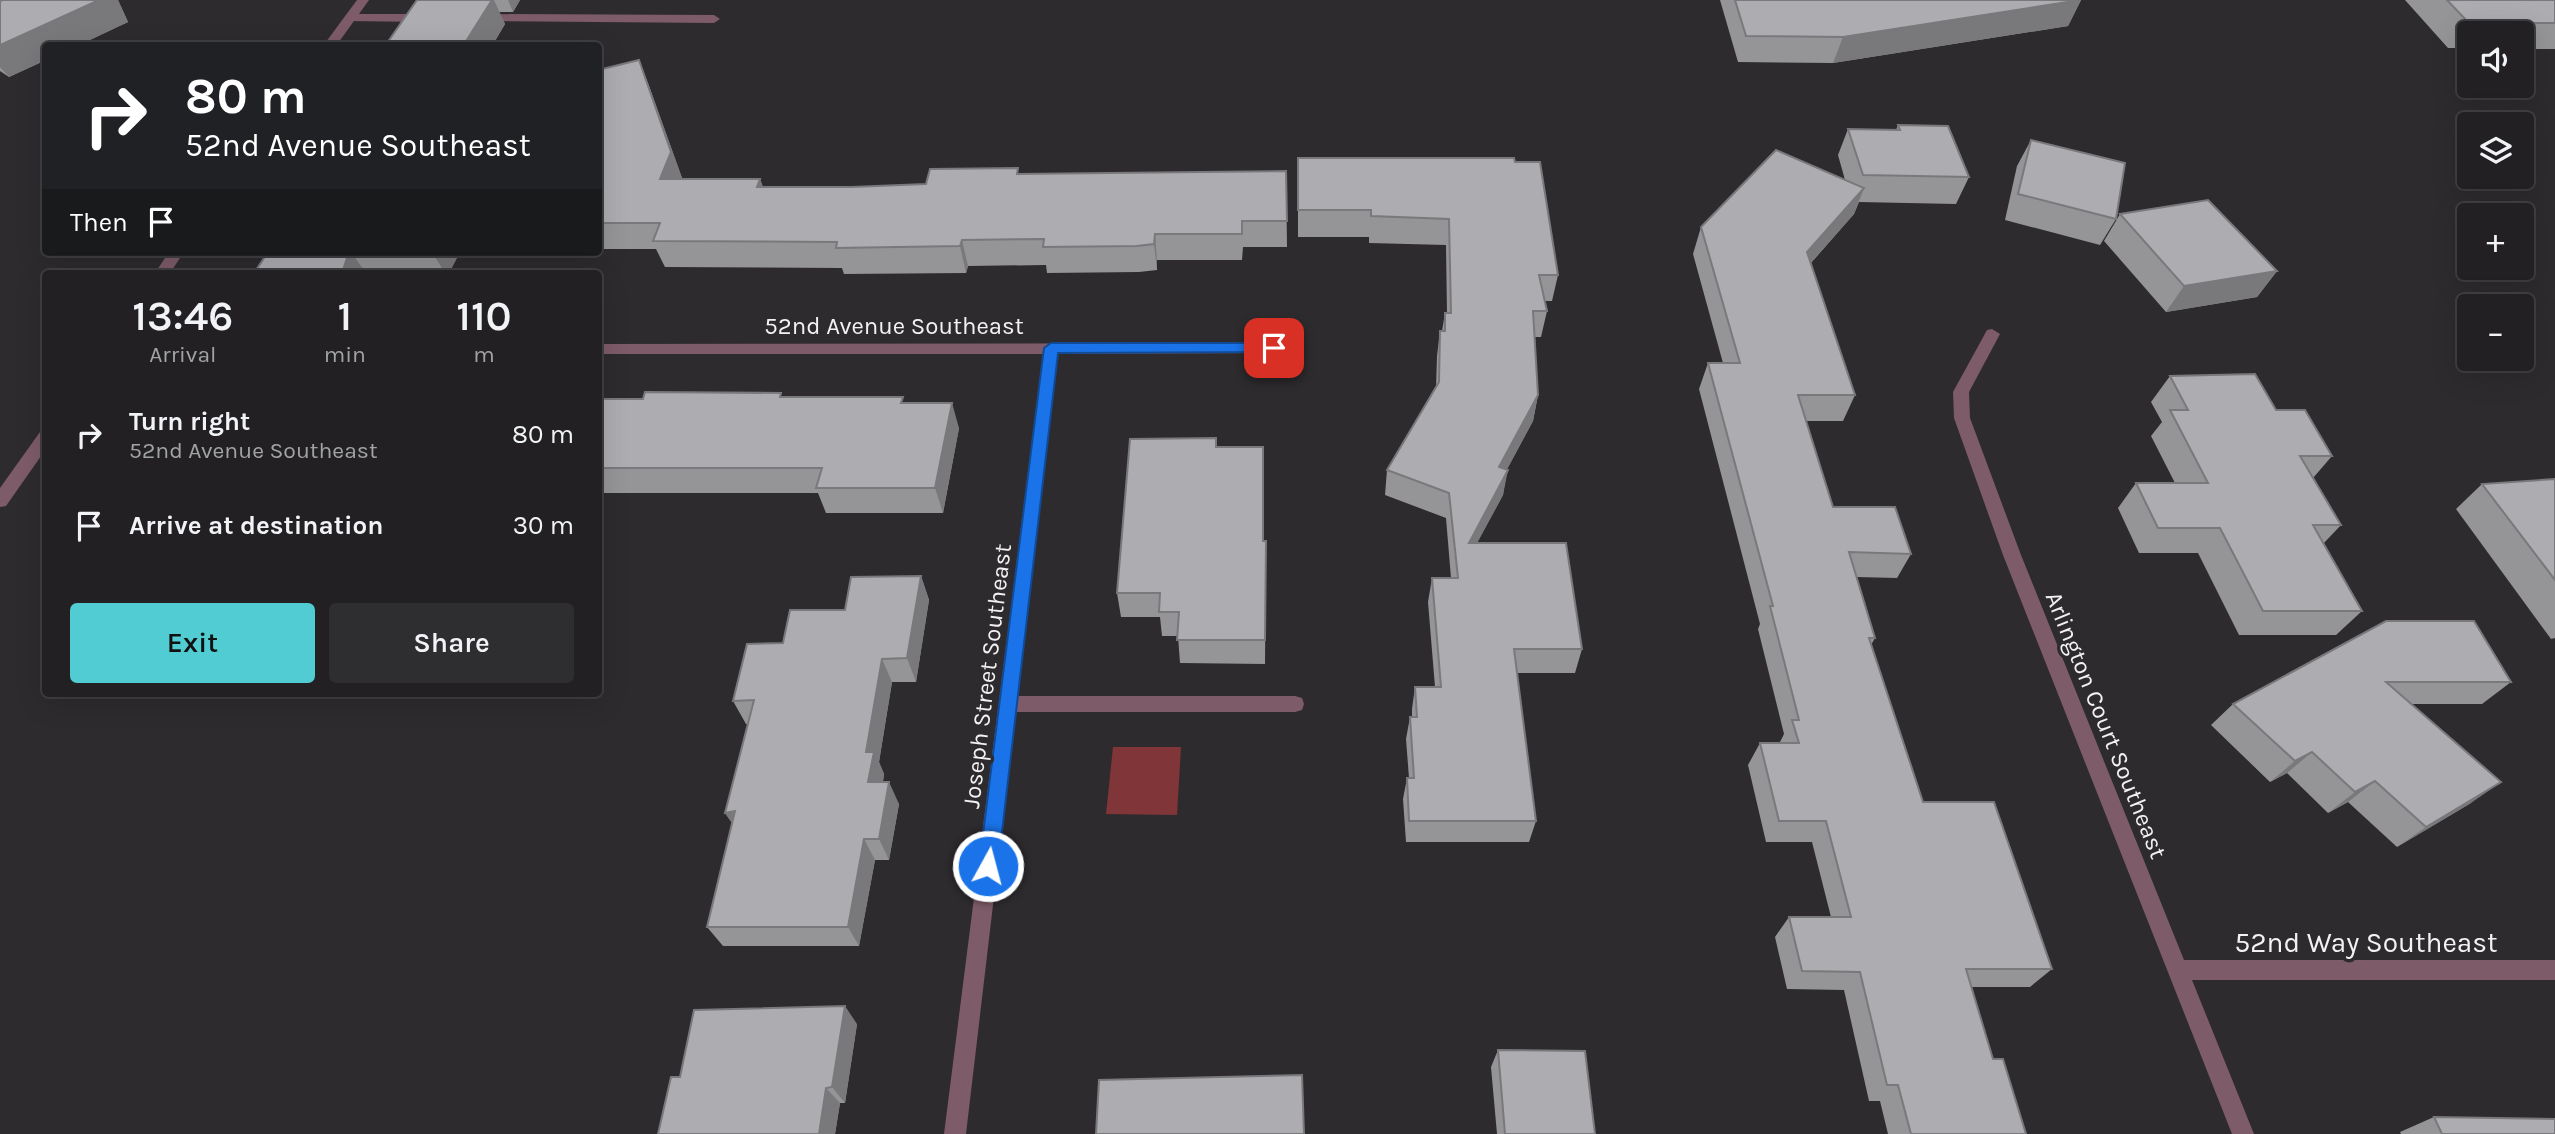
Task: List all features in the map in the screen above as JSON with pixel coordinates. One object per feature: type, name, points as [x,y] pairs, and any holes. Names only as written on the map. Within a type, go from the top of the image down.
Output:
[{"type":"street","points":[[333,42],[363,0]]},
{"type":"street","points":[[350,18],[435,18]]},
{"type":"street","points":[[463,18],[713,19]]},
{"type":"street","name":"Arlington Court Southeast","points":[[1992,334],[1961,392],[1962,418],[1997,516],[2243,1134]]},
{"type":"street","name":"Joseph Street Southeast","points":[[955,1134],[1051,348]]},
{"type":"street","name":"52nd Avenue Southeast","points":[[602,349],[1274,348]]},
{"type":"street","points":[[0,501],[42,442]]},
{"type":"street","points":[[1009,704],[1294,704]]},
{"type":"street","name":"52nd Way Southeast","points":[[2176,970],[2555,970]]},
{"type":"shaded area","points":[[1113,747],[1181,747],[1177,815],[1106,814]]},
{"type":"building","points":[[99,0],[0,45],[0,1]]},
{"type":"building","points":[[417,0],[492,0],[466,42],[388,42]]},
{"type":"building","points":[[1735,0],[2080,0],[1843,37],[1746,36]]},
{"type":"building","points":[[2447,0],[2555,0],[2555,23],[2467,21]]},
{"type":"building","points":[[639,60],[671,152],[660,179],[760,179],[757,187],[851,187],[926,184],[930,169],[1018,168],[1017,174],[1286,171],[1287,221],[1242,221],[1242,234],[1155,234],[1154,244],[1137,246],[1043,247],[1044,239],[962,240],[960,246],[836,248],[837,242],[653,241],[660,223],[602,223],[602,69]]},
{"type":"building","points":[[1898,125],[1948,126],[1969,177],[1863,175],[1848,129],[1900,130]]},
{"type":"building","points":[[2031,140],[2125,163],[2116,219],[2018,194]]},
{"type":"building","points":[[1776,150],[1864,188],[1807,252],[1855,395],[1798,395],[1833,507],[1895,507],[1911,554],[1849,552],[1875,638],[1869,638],[1923,802],[1994,802],[2052,969],[1966,969],[1993,1059],[2003,1059],[2026,1134],[1911,1134],[1898,1085],[1887,1085],[1860,972],[1802,971],[1789,917],[1851,917],[1826,821],[1779,821],[1760,743],[1799,743],[1792,720],[1799,720],[1770,606],[1773,606],[1708,363],[1740,363],[1701,227]]},
{"type":"building","points":[[1298,158],[1514,158],[1515,162],[1540,162],[1558,275],[1539,275],[1547,311],[1533,311],[1538,395],[1499,467],[1508,470],[1469,543],[1566,543],[1582,649],[1514,649],[1536,821],[1409,821],[1407,778],[1414,778],[1410,717],[1417,717],[1415,687],[1441,687],[1432,578],[1458,578],[1449,493],[1387,470],[1439,382],[1440,331],[1445,331],[1445,313],[1451,313],[1449,219],[1371,216],[1371,210],[1298,210]]},
{"type":"building","points":[[2208,200],[2277,271],[2184,286],[2120,214]]},
{"type":"building","points":[[265,256],[348,256],[343,270],[256,270]]},
{"type":"building","points":[[2255,374],[2276,410],[2305,410],[2332,456],[2300,456],[2341,525],[2313,525],[2362,611],[2263,611],[2220,528],[2158,528],[2136,483],[2208,483],[2170,410],[2188,410],[2170,376]]},
{"type":"building","points":[[645,392],[781,393],[780,397],[903,397],[901,403],[952,403],[935,488],[816,488],[822,468],[602,468],[602,399],[643,399]]},
{"type":"building","points":[[1216,438],[1216,447],[1263,447],[1265,640],[1177,640],[1179,612],[1159,612],[1160,593],[1117,593],[1130,439]]},
{"type":"building","points":[[2555,479],[2555,580],[2482,484]]},
{"type":"building","points":[[921,576],[907,658],[882,659],[866,752],[874,752],[868,782],[889,782],[879,839],[864,839],[848,927],[707,927],[735,811],[725,813],[754,700],[733,701],[747,644],[783,643],[790,610],[845,610],[851,577]]},
{"type":"building","points":[[2386,621],[2474,621],[2511,682],[2386,682],[2501,782],[2426,827],[2375,781],[2355,792],[2312,752],[2295,761],[2233,704]]},
{"type":"building","points":[[845,1006],[832,1087],[826,1088],[819,1134],[658,1134],[671,1077],[680,1077],[694,1010]]},
{"type":"building","points":[[1498,1050],[1585,1051],[1595,1134],[1505,1134]]},
{"type":"building","points":[[1302,1075],[1304,1134],[1096,1134],[1099,1080]]},
{"type":"building","points":[[2434,1117],[2555,1119],[2555,1134],[2442,1134]]},
{"type":"route","points":[[988,866],[1051,348],[1274,348]]}]
